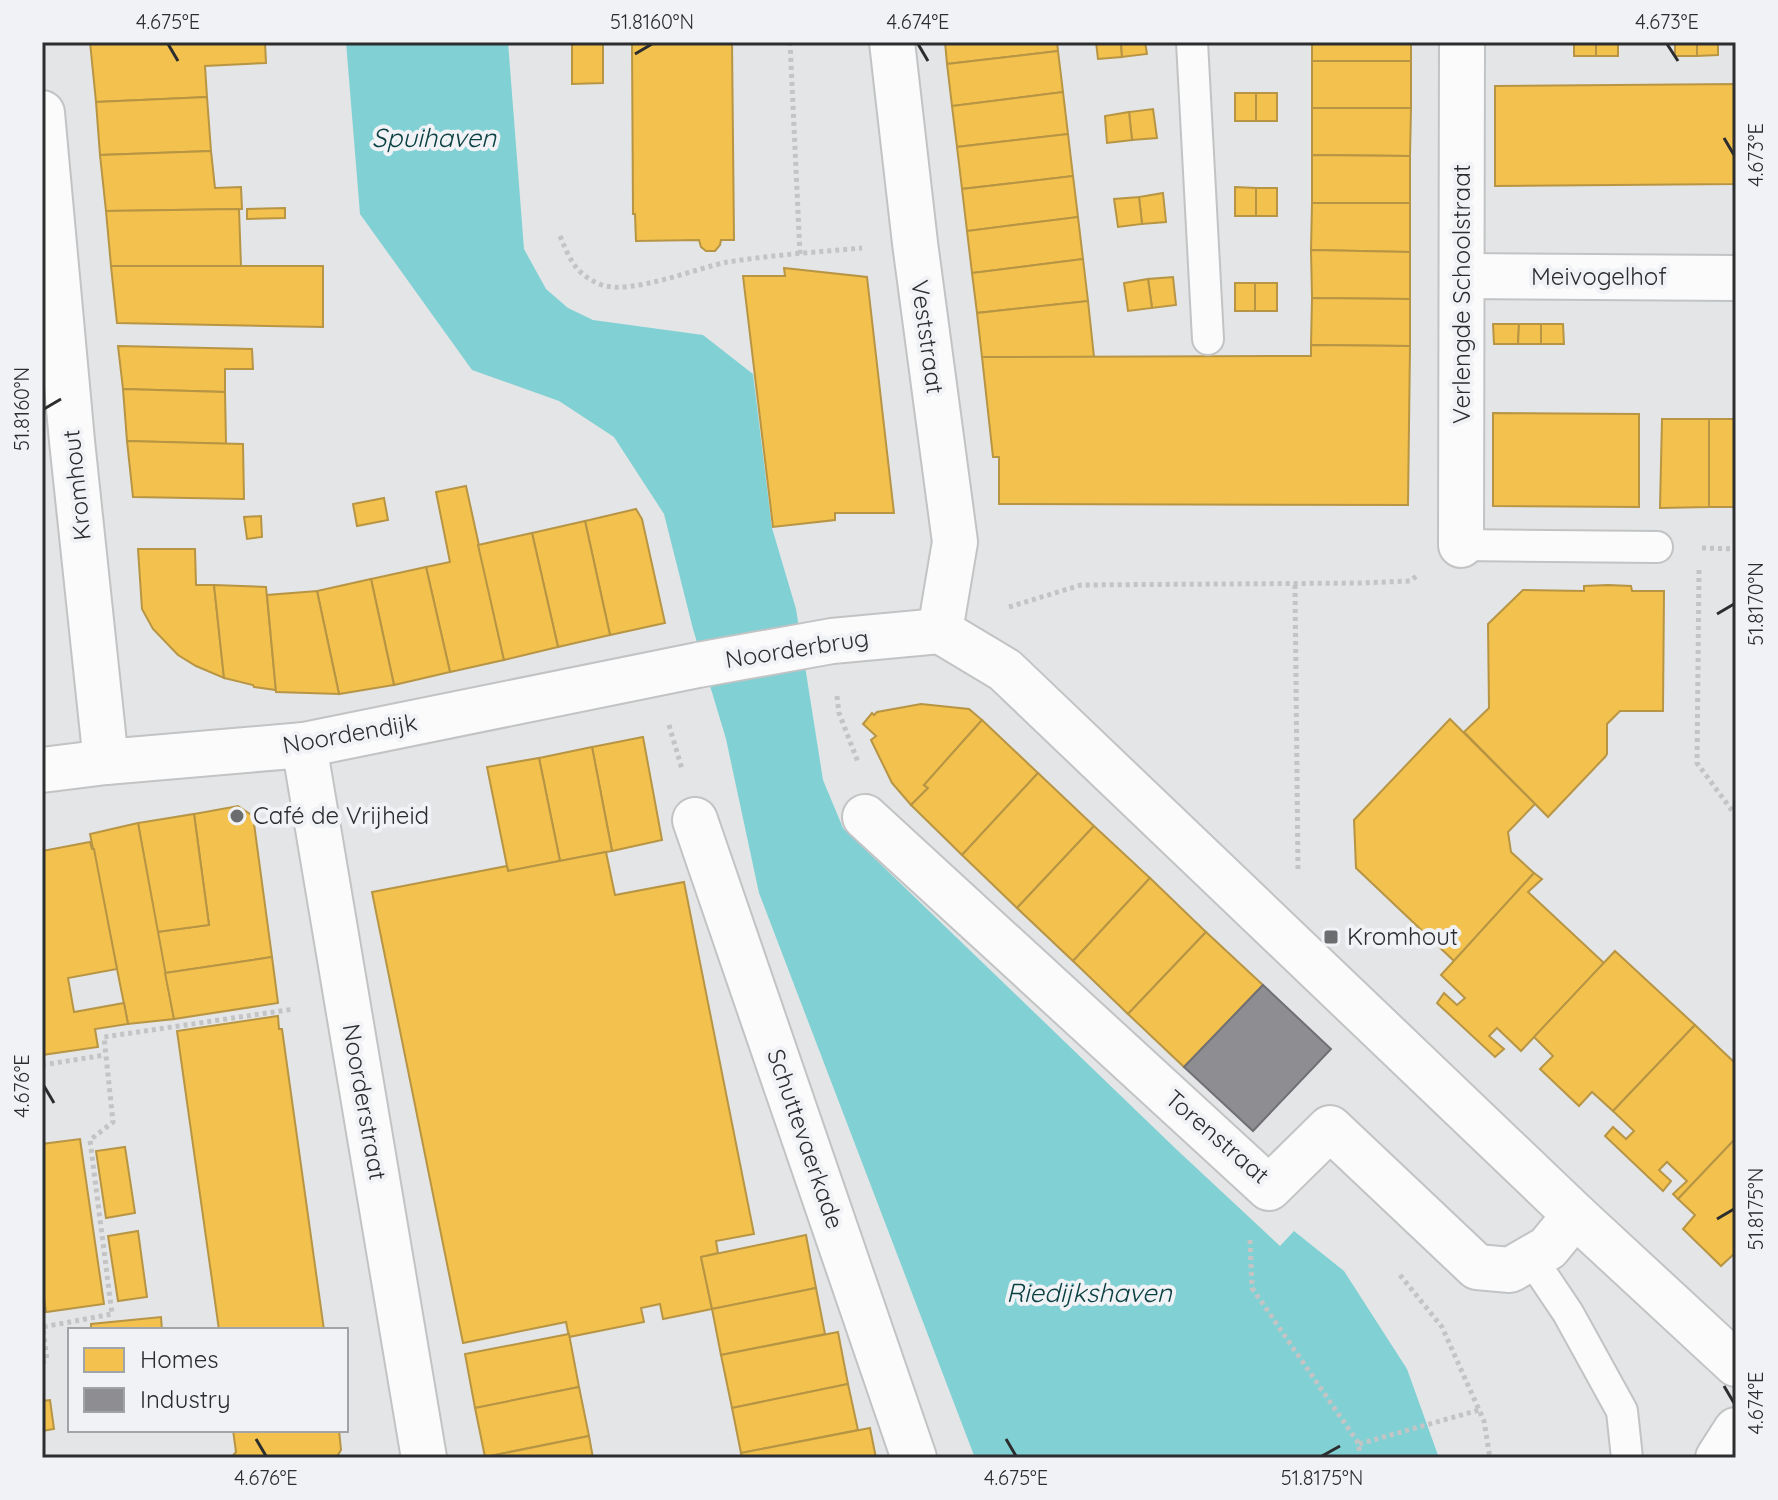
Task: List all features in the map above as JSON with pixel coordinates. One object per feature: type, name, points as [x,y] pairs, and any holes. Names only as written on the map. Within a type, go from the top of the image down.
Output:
[{"type":"street","name":"Veststraat","points":[[892,42],[955,542],[940,631]]},
{"type":"street","name":"Verlengde Schoolstraat","points":[[1461,545],[1462,42]]},
{"type":"street","name":"Kromhout","points":[[42,113],[106,762]]},
{"type":"street","name":"Meivogelhof","points":[[1462,276],[1736,278]]},
{"type":"street","name":"Noorderbrug","points":[[655,673],[832,641],[940,631]]},
{"type":"street","points":[[940,631],[1005,670],[1575,1215],[1736,1364]]},
{"type":"street","name":"Noordendijk","points":[[42,770],[304,745],[655,673]]},
{"type":"street","name":"Noorderstraat","points":[[304,745],[424,1458]]},
{"type":"street","name":"Torenstraat","points":[[865,817],[1269,1188],[1330,1128],[1477,1267],[1510,1270],[1548,1248],[1575,1215]]},
{"type":"street","name":"Schuttevaerkade","points":[[695,820],[914,1458]]},
{"type":"street","points":[[1718,1458],[1736,1430]]},
{"type":"lane","points":[[1192,42],[1208,339]]},
{"type":"lane","points":[[1461,545],[1657,547]]},
{"type":"lane","points":[[1531,1258],[1568,1313],[1622,1411],[1627,1458]]},
{"type":"path","points":[[790,42],[800,254]]},
{"type":"path","points":[[560,236],[576,269],[602,285],[620,288],[727,263],[862,248]]},
{"type":"path","points":[[1699,563],[1697,763],[1736,816]]},
{"type":"path","points":[[940,631],[1081,585],[1295,585],[1410,581]]},
{"type":"path","points":[[1295,585],[1299,952]]},
{"type":"path","points":[[832,641],[839,713],[861,770]]},
{"type":"path","points":[[42,1362],[47,1361],[42,1325],[112,1314],[90,1140],[113,1122],[104,1037],[347,1001]]},
{"type":"path","points":[[42,1065],[105,1055]]},
{"type":"path","points":[[1250,1240],[1252,1288],[1359,1444],[1359,1458]]},
{"type":"path","points":[[1392,1266],[1442,1327],[1484,1421],[1490,1458]]},
{"type":"path","points":[[1359,1444],[1479,1410]]},
{"type":"water","name":"Riedijkshaven","points":[[346,42],[508,42],[524,249],[546,289],[568,308],[593,320],[703,335],[753,374],[772,528],[796,609],[823,780],[843,828],[1280,1246],[1294,1231],[1344,1271],[1407,1369],[1439,1458],[975,1458],[759,893],[726,739],[693,629],[664,514],[614,437],[559,401],[472,370],[360,214]]},
{"type":"building: Homes","points":[[90,42],[265,42],[266,63],[205,66],[207,97],[96,102]]},
{"type":"building: Homes","points":[[572,42],[603,42],[603,83],[572,84]]},
{"type":"building: Homes","points":[[632,42],[732,42],[734,240],[721,240],[715,251],[706,251],[699,240],[636,241],[633,214]]},
{"type":"building: Homes","points":[[945,42],[1057,42],[1058,51],[947,64]]},
{"type":"building: Homes","points":[[1096,42],[1121,42],[1122,57],[1098,59]]},
{"type":"building: Homes","points":[[1121,42],[1145,42],[1147,54],[1122,57]]},
{"type":"building: Homes","points":[[1312,42],[1411,42],[1411,61],[1312,61]]},
{"type":"building: Homes","points":[[1574,42],[1596,42],[1596,56],[1574,56]]},
{"type":"building: Homes","points":[[1596,42],[1618,42],[1618,56],[1596,56]]},
{"type":"building: Homes","points":[[1675,42],[1697,42],[1697,56],[1675,56]]},
{"type":"building: Homes","points":[[1697,42],[1718,42],[1718,55],[1697,56]]},
{"type":"building: Homes","points":[[1058,51],[1063,92],[952,106],[947,64]]},
{"type":"building: Homes","points":[[1312,61],[1411,61],[1411,108],[1312,108]]},
{"type":"building: Homes","points":[[1736,84],[1736,184],[1495,186],[1495,86]]},
{"type":"building: Homes","points":[[1063,92],[1068,134],[957,147],[952,106]]},
{"type":"building: Homes","points":[[1235,93],[1256,93],[1256,121],[1235,121]]},
{"type":"building: Homes","points":[[1256,93],[1277,93],[1277,121],[1256,121]]},
{"type":"building: Homes","points":[[207,97],[211,151],[100,155],[96,102]]},
{"type":"building: Homes","points":[[1312,108],[1411,108],[1410,156],[1312,155]]},
{"type":"building: Homes","points":[[1153,109],[1157,138],[1132,140],[1129,112]]},
{"type":"building: Homes","points":[[1129,112],[1132,140],[1107,143],[1105,116]]},
{"type":"building: Homes","points":[[1068,134],[1073,176],[962,189],[957,147]]},
{"type":"building: Homes","points":[[211,151],[215,188],[241,187],[242,209],[106,211],[100,155]]},
{"type":"building: Homes","points":[[1312,155],[1410,156],[1410,203],[1312,203]]},
{"type":"building: Homes","points":[[1073,176],[1078,217],[967,231],[962,189]]},
{"type":"building: Homes","points":[[1235,187],[1256,188],[1256,216],[1235,216]]},
{"type":"building: Homes","points":[[1256,188],[1277,188],[1277,216],[1256,216]]},
{"type":"building: Homes","points":[[1163,193],[1166,222],[1142,224],[1139,197]]},
{"type":"building: Homes","points":[[1139,197],[1142,224],[1118,227],[1114,199]]},
{"type":"building: Homes","points":[[1312,203],[1410,203],[1410,252],[1311,250]]},
{"type":"building: Homes","points":[[285,208],[285,218],[247,219],[247,209]]},
{"type":"building: Homes","points":[[239,209],[241,266],[111,266],[106,211]]},
{"type":"building: Homes","points":[[1078,217],[1083,259],[972,273],[967,231]]},
{"type":"building: Homes","points":[[1311,250],[1410,252],[1410,299],[1312,298]]},
{"type":"building: Homes","points":[[1083,259],[1088,301],[977,313],[972,273]]},
{"type":"building: Homes","points":[[111,266],[323,266],[323,327],[117,323]]},
{"type":"building: Homes","points":[[784,268],[867,277],[894,513],[835,513],[835,520],[773,527],[743,276],[785,276]]},
{"type":"building: Homes","points":[[1173,277],[1176,305],[1152,308],[1148,279]]},
{"type":"building: Homes","points":[[1148,279],[1152,308],[1128,311],[1124,283]]},
{"type":"building: Homes","points":[[1235,283],[1255,283],[1255,311],[1235,311]]},
{"type":"building: Homes","points":[[1255,283],[1277,283],[1277,311],[1255,311]]},
{"type":"building: Homes","points":[[1312,298],[1410,299],[1410,346],[1311,345]]},
{"type":"building: Homes","points":[[1088,301],[1094,357],[982,357],[977,313]]},
{"type":"building: Homes","points":[[1493,324],[1519,324],[1518,344],[1494,344]]},
{"type":"building: Homes","points":[[1519,324],[1541,324],[1541,344],[1518,344]]},
{"type":"building: Homes","points":[[1541,324],[1563,324],[1564,344],[1541,344]]},
{"type":"building: Homes","points":[[1311,345],[1410,346],[1408,505],[999,504],[999,457],[993,457],[982,357],[1311,356]]},
{"type":"building: Homes","points":[[118,346],[252,349],[253,369],[225,369],[225,392],[123,389]]},
{"type":"building: Homes","points":[[123,389],[225,392],[226,444],[127,441]]},
{"type":"building: Homes","points":[[1493,413],[1639,414],[1639,507],[1493,506]]},
{"type":"building: Homes","points":[[1662,419],[1709,419],[1709,507],[1660,508]]},
{"type":"building: Homes","points":[[1709,419],[1736,419],[1736,507],[1709,507]]},
{"type":"building: Homes","points":[[127,441],[243,444],[244,499],[133,497]]},
{"type":"building: Homes","points":[[466,486],[504,660],[450,672],[426,567],[450,562],[436,492]]},
{"type":"building: Homes","points":[[384,498],[388,520],[357,526],[353,504]]},
{"type":"building: Homes","points":[[636,509],[642,519],[665,623],[610,635],[585,521]]},
{"type":"building: Homes","points":[[261,516],[262,537],[247,539],[244,517]]},
{"type":"building: Homes","points":[[585,521],[610,635],[558,647],[532,533]]},
{"type":"building: Homes","points":[[532,533],[558,647],[504,660],[478,545]]},
{"type":"building: Homes","points":[[138,549],[195,549],[196,585],[214,585],[224,678],[178,655],[153,629],[142,609]]},
{"type":"building: Homes","points":[[426,567],[450,672],[394,685],[371,579]]},
{"type":"building: Homes","points":[[371,579],[394,685],[339,694],[317,591]]},
{"type":"building: Homes","points":[[214,585],[266,587],[276,690],[224,678]]},
{"type":"building: Homes","points":[[1584,586],[1631,586],[1632,591],[1664,591],[1663,711],[1620,711],[1607,724],[1605,757],[1548,817],[1464,732],[1489,708],[1488,624],[1523,590],[1584,591]]},
{"type":"building: Homes","points":[[317,591],[339,694],[276,692],[267,595]]},
{"type":"building: Homes","points":[[921,704],[969,709],[982,720],[924,785],[928,788],[911,805],[892,783],[871,740],[876,736],[863,724],[872,713]]},
{"type":"building: Homes","points":[[1450,719],[1535,804],[1508,832],[1511,852],[1534,873],[1454,961],[1356,868],[1354,820]]},
{"type":"building: Homes","points":[[982,720],[1038,773],[962,855],[911,805],[928,788],[924,785]]},
{"type":"building: Homes","points":[[643,737],[662,840],[612,851],[592,747]]},
{"type":"building: Homes","points":[[592,747],[612,851],[560,861],[539,758]]},
{"type":"building: Homes","points":[[539,758],[560,861],[508,871],[487,767]]},
{"type":"building: Homes","points":[[1038,773],[1094,826],[1017,908],[962,855]]},
{"type":"building: Homes","points":[[238,806],[253,816],[272,957],[165,973],[157,932],[209,925],[194,814]]},
{"type":"building: Homes","points":[[194,814],[209,925],[157,932],[138,823]]},
{"type":"building: Homes","points":[[138,823],[174,1019],[128,1024],[90,834]]},
{"type":"building: Homes","points":[[1094,826],[1150,878],[1073,961],[1017,908]]},
{"type":"building: Homes","points":[[90,842],[94,849],[117,969],[68,978],[74,1012],[124,1003],[128,1024],[95,1029],[98,1047],[42,1055],[42,851]]},
{"type":"building: Homes","points":[[606,852],[615,895],[684,882],[754,1234],[716,1241],[718,1253],[701,1257],[712,1309],[663,1319],[660,1304],[641,1308],[644,1322],[569,1337],[566,1322],[463,1343],[372,892],[507,866],[508,871]]},
{"type":"building: Homes","points":[[1534,873],[1542,879],[1528,892],[1604,963],[1521,1051],[1497,1028],[1489,1036],[1504,1049],[1495,1057],[1437,1003],[1444,993],[1457,1005],[1465,998],[1441,975]]},
{"type":"building: Homes","points":[[1150,878],[1206,932],[1128,1014],[1073,961]]},
{"type":"building: Homes","points":[[1206,932],[1263,985],[1184,1067],[1128,1014]]},
{"type":"building: Homes","points":[[1615,951],[1695,1025],[1613,1111],[1592,1092],[1579,1106],[1540,1069],[1553,1056],[1534,1037]]},
{"type":"building: Homes","points":[[272,957],[278,1003],[174,1019],[165,973]]},
{"type":"building: Homes","points":[[278,1016],[324,1328],[219,1328],[177,1031]]},
{"type":"building: Homes","points":[[1695,1025],[1736,1064],[1736,1138],[1678,1199],[1673,1194],[1687,1181],[1667,1162],[1659,1170],[1671,1181],[1663,1191],[1605,1136],[1613,1127],[1626,1139],[1634,1131],[1613,1111]]},
{"type":"building: Homes","points":[[1736,1138],[1736,1252],[1721,1266],[1683,1229],[1695,1215],[1678,1199]]},
{"type":"building: Homes","points":[[80,1139],[104,1304],[46,1312],[42,1284],[42,1144]]},
{"type":"building: Homes","points":[[125,1147],[135,1213],[106,1218],[96,1151]]},
{"type":"building: Homes","points":[[138,1231],[147,1297],[118,1301],[108,1236]]},
{"type":"building: Homes","points":[[806,1235],[816,1288],[712,1309],[701,1257]]},
{"type":"building: Homes","points":[[816,1288],[825,1334],[721,1355],[712,1309]]},
{"type":"building: Homes","points":[[161,1317],[162,1328],[91,1328],[91,1324]]},
{"type":"building: Homes","points":[[838,1332],[848,1384],[732,1408],[721,1355]]},
{"type":"building: Homes","points":[[569,1334],[579,1387],[475,1408],[465,1354]]},
{"type":"building: Homes","points":[[848,1384],[858,1430],[741,1453],[732,1408]]},
{"type":"building: Homes","points":[[579,1387],[589,1436],[485,1457],[475,1408]]},
{"type":"building: Homes","points":[[50,1400],[54,1429],[42,1431],[42,1401]]},
{"type":"building: Homes","points":[[870,1428],[876,1458],[742,1458],[741,1453]]},
{"type":"building: Homes","points":[[233,1432],[339,1432],[341,1450],[336,1458],[231,1458],[236,1452]]},
{"type":"building: Homes","points":[[589,1436],[593,1458],[485,1458],[485,1457]]},
{"type":"building: Industry","points":[[1263,985],[1331,1049],[1253,1131],[1184,1067]]},
{"type":"place","name":"Café de Vrijheid","points":[[237,816]]},
{"type":"place","name":"Kromhout","points":[[1331,937]]},
{"type":"water label","name":"Spuihaven","points":[[434,138]]}]
